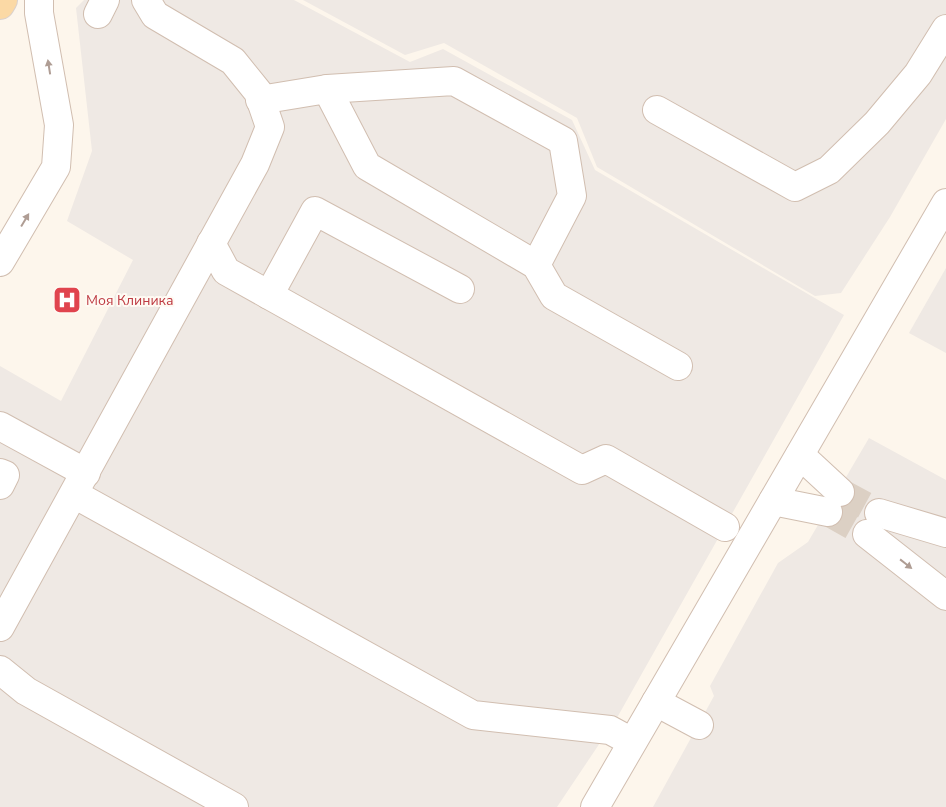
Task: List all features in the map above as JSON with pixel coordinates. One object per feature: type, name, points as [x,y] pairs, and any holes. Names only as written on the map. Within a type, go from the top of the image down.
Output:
[{"type":"main road","points":[[0,5],[3,0]]},
{"type":"lane","points":[[0,262],[56,167],[58,125],[39,13],[39,0]]},
{"type":"lane","points":[[0,626],[255,164],[270,128],[258,92],[233,61],[155,15],[146,0]]},
{"type":"lane","points":[[658,110],[794,188],[829,170],[876,123],[918,74],[946,29]]},
{"type":"lane","points":[[260,100],[328,89],[454,81],[563,141],[572,196],[536,265]]},
{"type":"lane","points":[[328,89],[367,166],[536,265],[554,296],[678,366]]},
{"type":"lane","points":[[595,807],[946,203]]},
{"type":"lane","points":[[269,295],[315,210],[460,289]]},
{"type":"lane","points":[[211,243],[226,271],[582,470],[606,459],[725,527]]},
{"type":"lane","points":[[0,426],[80,483],[473,715],[610,730],[632,742]]},
{"type":"lane","points":[[773,501],[834,502],[800,455]]},
{"type":"lane","points":[[0,473],[5,476],[0,485]]},
{"type":"lane","points":[[946,533],[873,524],[946,596]]},
{"type":"lane","points":[[0,670],[26,691],[234,807]]},
{"type":"lane","points":[[656,702],[700,725]]},
{"type":"shaded area","points":[[84,0],[294,0],[410,62],[443,49],[572,120],[595,170],[844,315],[618,716],[557,807],[0,807],[0,366],[61,401],[133,260],[67,221],[92,151],[76,8]]},
{"type":"shaded area","points":[[303,0],[946,0],[946,119],[890,217],[841,293],[815,296],[597,167],[577,118],[444,43],[405,55]]},
{"type":"shaded area","points":[[946,268],[946,353],[909,333]]},
{"type":"shaded area","points":[[869,438],[946,480],[946,807],[653,807],[714,696],[710,686],[778,563],[808,542]]},
{"type":"tunnel","points":[[840,492],[879,513]]},
{"type":"tunnel","points":[[828,512],[867,534]]},
{"type":"place","name":"Моя Клиника","points":[[67,300]]}]
